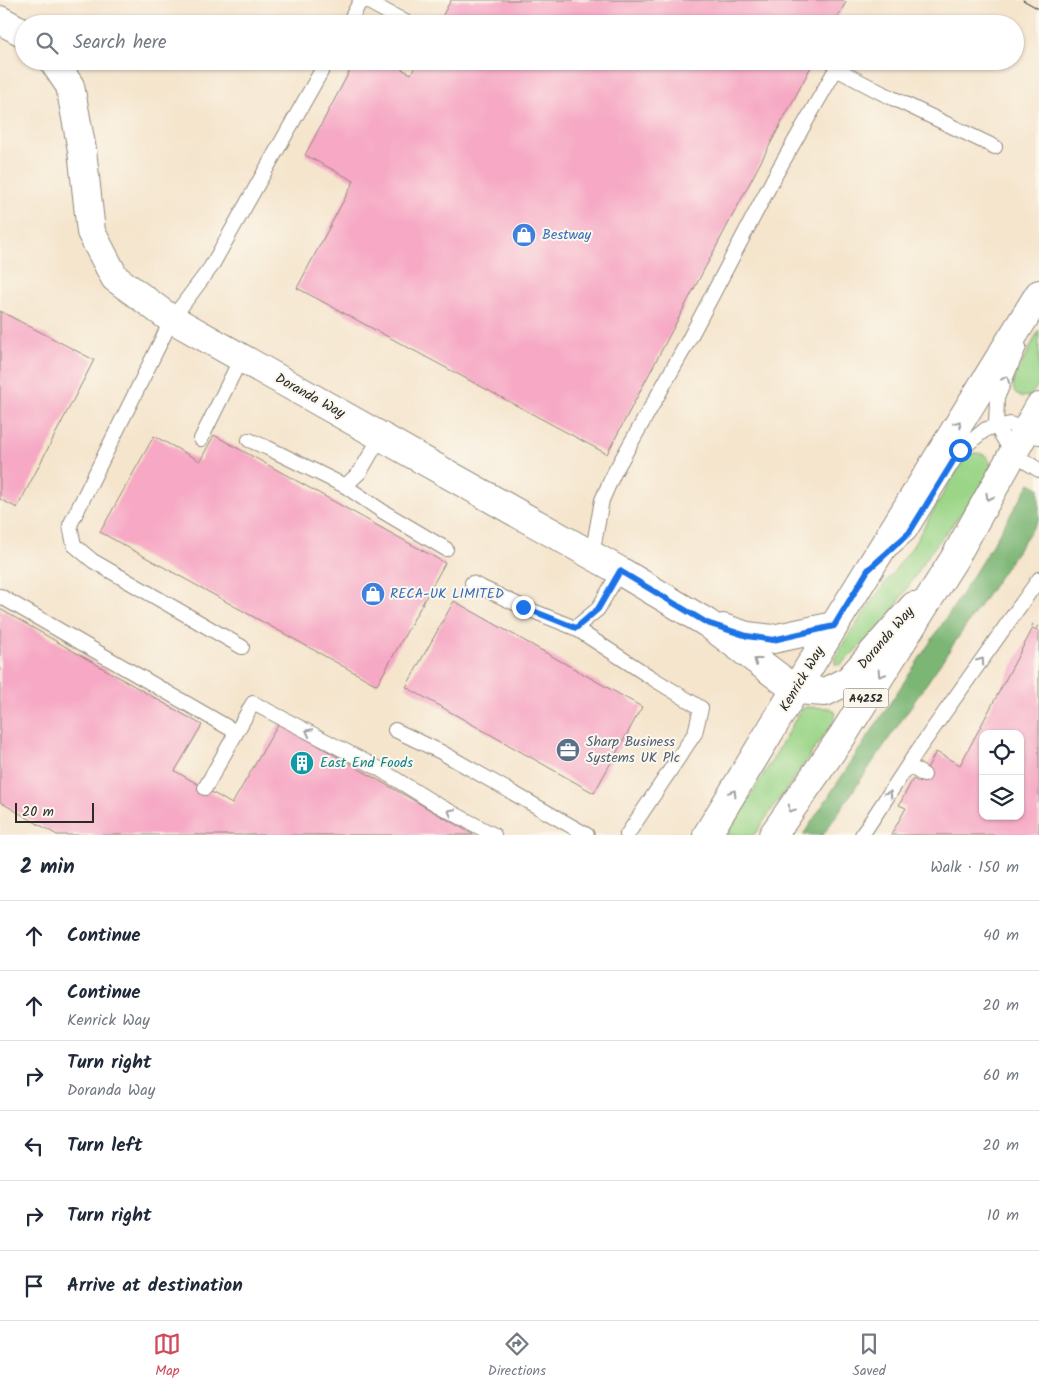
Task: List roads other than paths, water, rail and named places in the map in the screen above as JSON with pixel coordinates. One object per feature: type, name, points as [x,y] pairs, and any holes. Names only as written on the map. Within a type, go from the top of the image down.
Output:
[{"type":"street","points":[[0,20],[15,29]]},
{"type":"street","name":"Doranda Way","points":[[59,70],[70,86],[82,150],[91,232],[115,278],[172,319],[592,555],[707,623],[796,690],[825,692],[849,680],[954,559]]},
{"type":"street","name":"Kenrick Way","points":[[707,835],[1039,294]]},
{"type":"street","name":"A4252","points":[[773,835],[843,735],[954,559],[1013,454],[1035,425]]},
{"type":"street","name":"Doranda Way","points":[[707,623],[747,636],[773,640],[834,626]]},
{"type":"lane","points":[[353,15],[361,0]]},
{"type":"lane","points":[[365,0],[392,15]]},
{"type":"lane","points":[[242,647],[93,561],[74,545],[70,525],[172,319],[211,267],[322,70]]},
{"type":"lane","points":[[592,555],[602,500],[614,473],[685,347],[777,172],[835,70]]},
{"type":"lane","points":[[838,70],[995,147]]},
{"type":"lane","points":[[1039,301],[997,398],[996,426],[1013,454],[1039,470]]},
{"type":"lane","points":[[201,439],[241,358]]},
{"type":"lane","points":[[868,570],[909,533],[960,450],[986,429],[1010,424],[1035,425]]},
{"type":"lane","points":[[345,486],[360,472],[381,436]]},
{"type":"lane","points":[[249,440],[345,486],[382,511],[446,549]]},
{"type":"lane","points":[[576,628],[598,609],[620,571]]},
{"type":"lane","points":[[862,835],[908,765],[1039,579]]},
{"type":"lane","points":[[472,583],[523,607],[576,628],[701,708],[694,733],[626,835]]},
{"type":"lane","points":[[0,596],[236,732]]},
{"type":"lane","points":[[205,788],[253,703],[376,767],[436,804],[494,835]]},
{"type":"lane","points":[[395,730],[441,752],[588,835]]},
{"type":"lane","points":[[908,765],[924,774]]},
{"type":"tram line","points":[[1023,0],[1039,9]]},
{"type":"place","name":"Bestway","points":[[524,235]]},
{"type":"place","name":"RECA-UK LIMITED","points":[[373,594]]},
{"type":"place","name":"Sharp Business Systems UK Plc","points":[[568,750]]},
{"type":"place","name":"East End Foods","points":[[302,763]]}]
